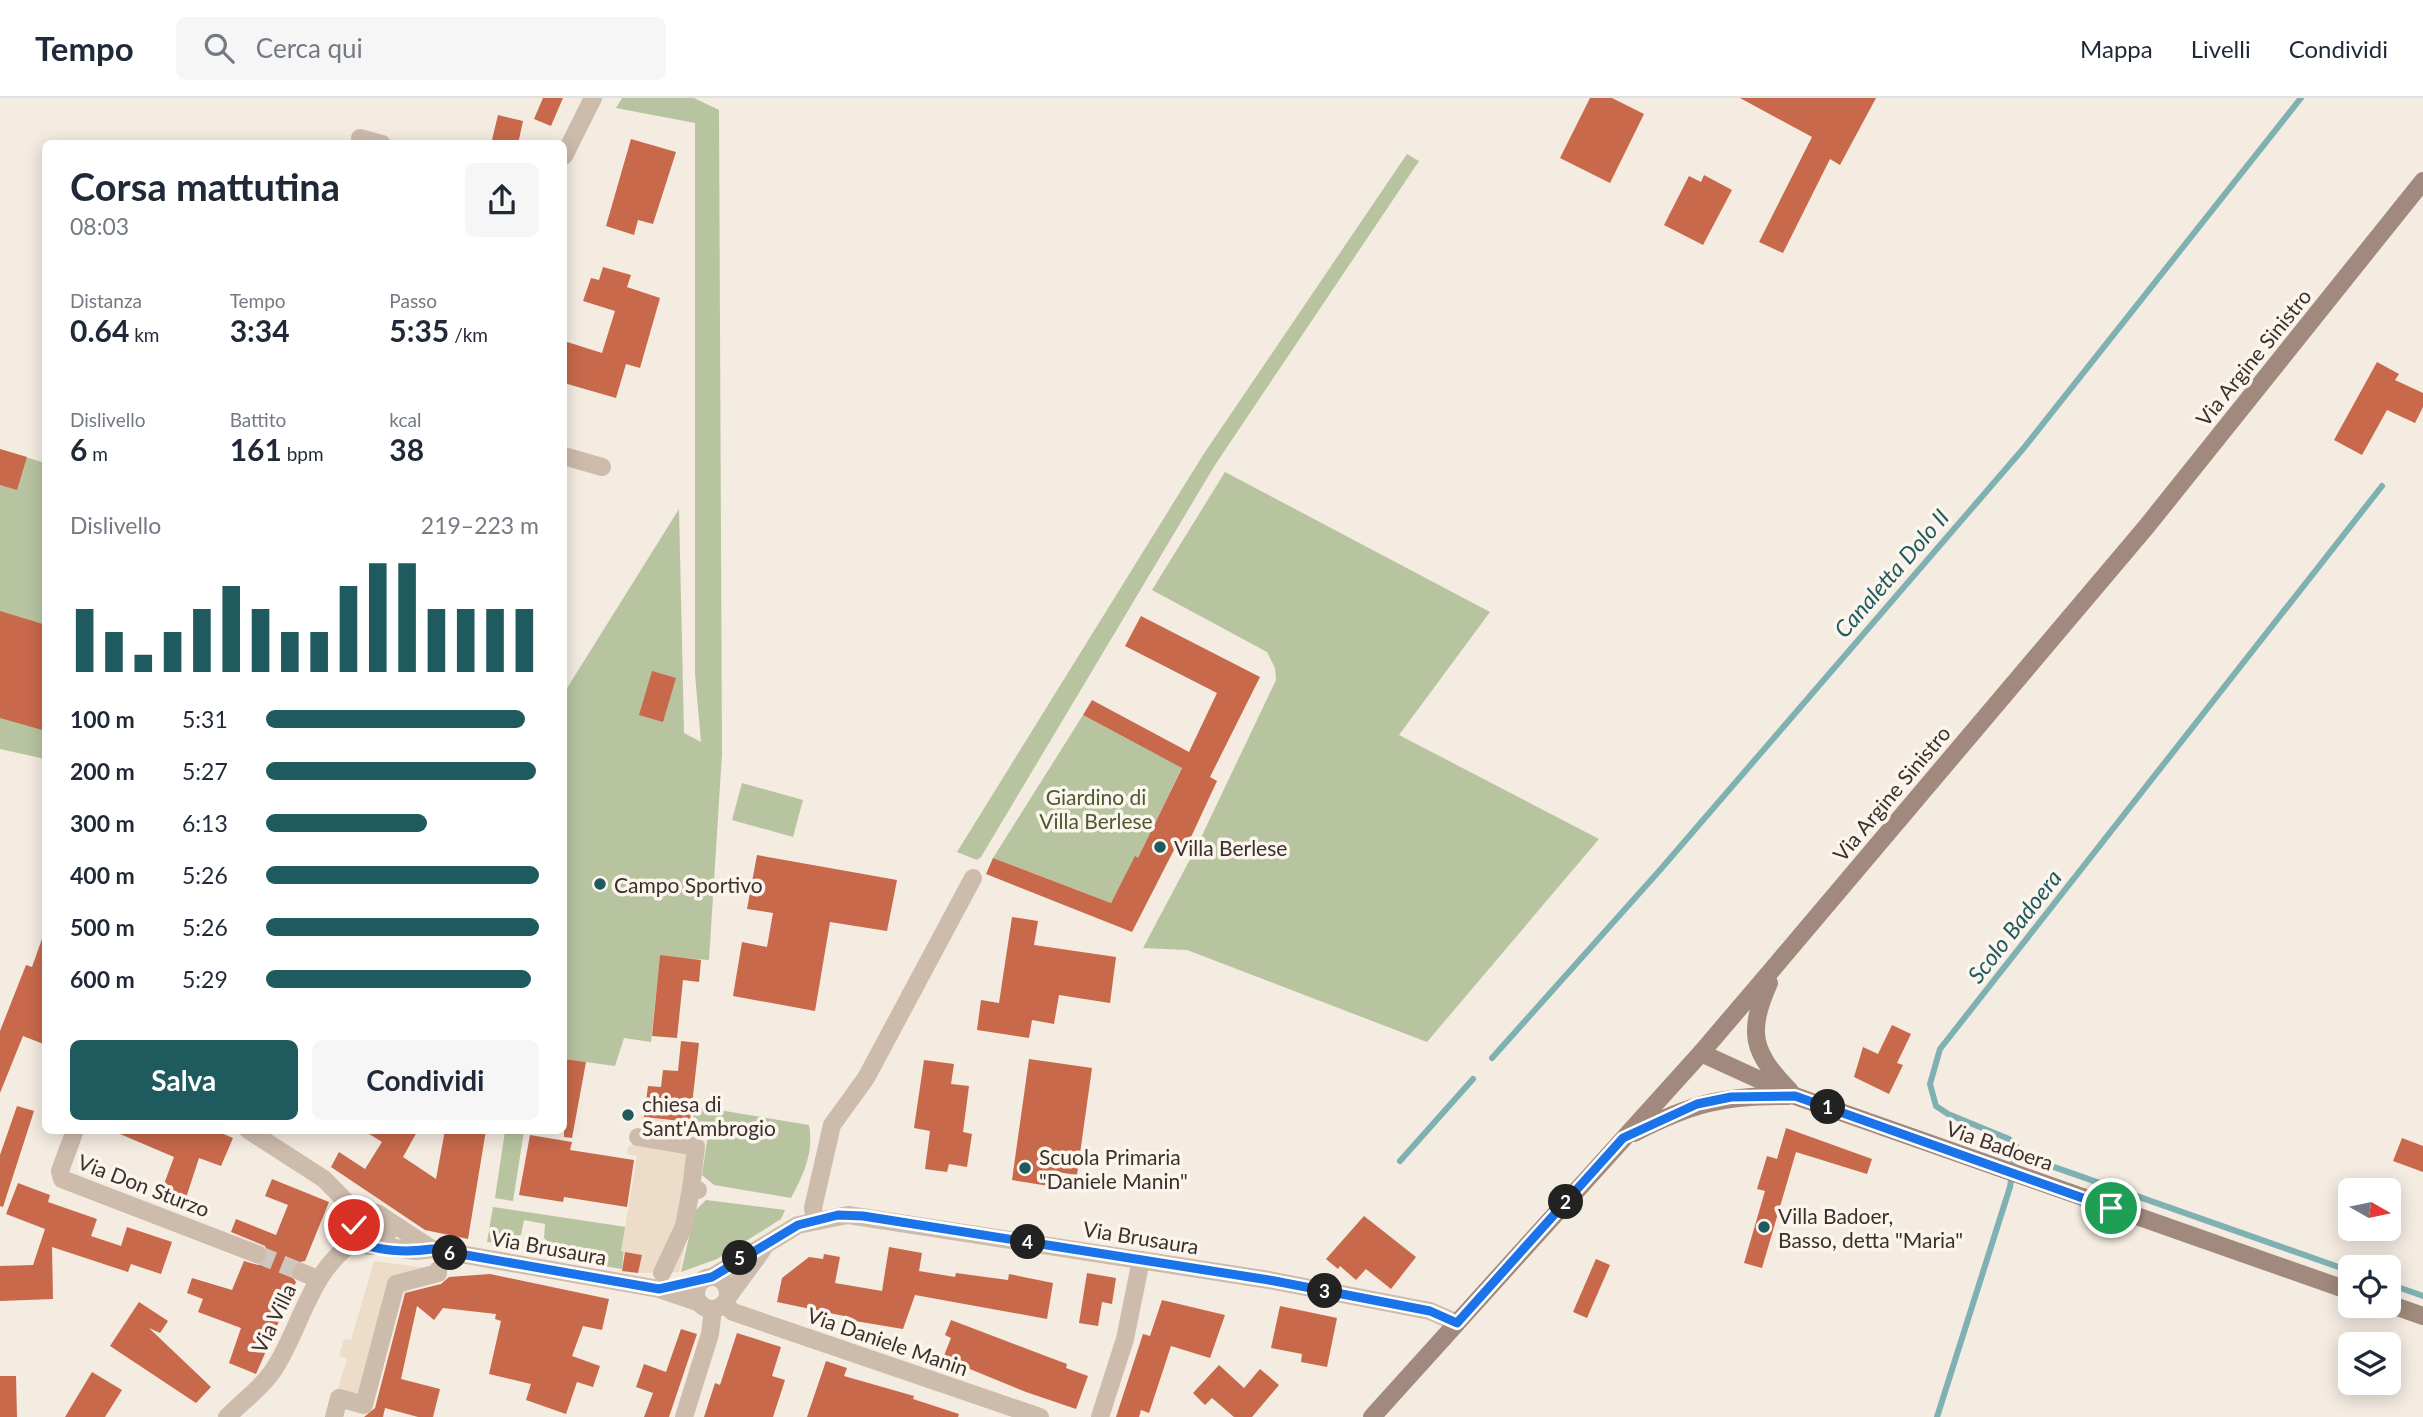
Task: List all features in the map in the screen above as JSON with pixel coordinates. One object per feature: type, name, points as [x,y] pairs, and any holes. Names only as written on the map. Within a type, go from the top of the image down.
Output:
[{"type":"main road","name":"Via Argine Sinistro","points":[[1372,1417],[1701,1053],[1776,965],[2147,526],[2423,181]]},
{"type":"main road","name":"Via Badoera","points":[[1776,965],[1757,1009],[1754,1037],[1757,1049],[1772,1072],[1795,1096]]},
{"type":"main road","name":"Via Badoera","points":[[1701,1053],[1795,1096],[2338,1287]]},
{"type":"main road","name":"Via Badoera","points":[[1623,1138],[1697,1104],[1731,1097],[1795,1096]]},
{"type":"main road","points":[[2401,1308],[2423,1316]]},
{"type":"street","points":[[567,150],[593,98]]},
{"type":"street","points":[[360,138],[367,140]]},
{"type":"street","points":[[567,457],[602,467]]},
{"type":"street","points":[[815,1220],[813,1208],[832,1125],[866,1078],[973,878]]},
{"type":"street","name":"Via Don Sturzo","points":[[74,1134],[60,1171],[62,1179],[257,1254]]},
{"type":"street","points":[[254,1134],[324,1179],[360,1216]]},
{"type":"street","points":[[638,1137],[696,1147],[695,1189],[684,1226],[660,1281]]},
{"type":"street","points":[[374,1213],[383,1217],[387,1233],[384,1239],[366,1242],[354,1225],[360,1216],[374,1213]]},
{"type":"street","name":"Via Brusaura","points":[[366,1242],[416,1251],[432,1249],[660,1281],[707,1279],[763,1248],[787,1230],[838,1215],[863,1216],[1142,1260],[1430,1311],[1457,1323]]},
{"type":"street","name":"Via Brusaura","points":[[383,1217],[432,1249]]},
{"type":"street","name":"Via Villa","points":[[227,1417],[276,1366],[318,1279],[340,1252],[366,1242]]},
{"type":"street","name":"Via Brusaura","points":[[660,1281],[716,1303],[763,1248]]},
{"type":"street","points":[[1100,1417],[1125,1339],[1142,1260]]},
{"type":"street","points":[[334,1417],[339,1398],[364,1405],[396,1284],[438,1273],[439,1270]]},
{"type":"street","points":[[300,1272],[318,1279]]},
{"type":"street","points":[[684,1417],[710,1334],[716,1303],[725,1283],[707,1279],[697,1289],[716,1303]]},
{"type":"street","name":"Via Daniele Manin","points":[[716,1303],[733,1312],[1040,1417]]},
{"type":"green space","points":[[622,98],[694,98],[719,110],[722,754],[709,960],[660,956],[651,1042],[624,1038],[615,1066],[567,1059],[567,688],[679,509],[684,733],[701,742],[695,674],[695,123],[616,108]]},
{"type":"green space","points":[[1407,154],[1419,161],[1215,465],[981,857],[977,860],[957,852],[1203,455]]},
{"type":"green space","points":[[0,449],[42,462],[42,758],[0,749]]},
{"type":"green space","points":[[1225,472],[1490,612],[1399,735],[1599,839],[1427,1042],[1187,950],[1143,948],[1196,848],[1276,680],[1275,668],[1267,652],[1152,590]]},
{"type":"green space","name":"Giardino di Villa Berlese","points":[[1083,715],[1158,755],[1163,752],[1184,763],[1143,848],[1147,862],[1135,857],[1111,903],[993,858]]},
{"type":"green space","points":[[742,783],[803,800],[793,837],[732,820]]},
{"type":"green space","points":[[695,1106],[809,1125],[809,1154],[791,1198],[714,1185],[702,1175],[709,1127],[692,1124]]},
{"type":"green space","points":[[505,1134],[524,1134],[513,1201],[495,1198]]},
{"type":"green space","points":[[706,1200],[785,1210],[781,1219],[717,1259],[681,1272],[695,1211]]},
{"type":"green space","points":[[493,1207],[626,1227],[622,1269],[555,1258],[555,1248],[544,1238],[545,1224],[524,1220],[521,1235],[509,1237],[502,1244],[487,1242]]},
{"type":"shaded area","points":[[642,1117],[707,1127],[698,1190],[679,1272],[638,1273],[642,1255],[621,1251],[637,1156],[627,1154],[628,1147],[638,1140]]},
{"type":"shaded area","points":[[374,1261],[443,1270],[442,1274],[397,1296],[365,1410],[334,1403],[347,1359],[339,1356],[344,1339],[351,1340]]},
{"type":"building","points":[[543,98],[563,98],[551,126],[534,119]]},
{"type":"building","points":[[1590,98],[1612,98],[1644,114],[1610,183],[1560,158]]},
{"type":"building","points":[[1740,98],[1876,98],[1840,165],[1830,159],[1783,253],[1759,242],[1812,137]]},
{"type":"building","points":[[498,115],[523,121],[519,140],[492,140]]},
{"type":"building","points":[[631,139],[676,152],[653,224],[638,220],[634,235],[606,226]]},
{"type":"building","points":[[1704,175],[1732,190],[1703,245],[1664,225],[1689,176],[1701,182]]},
{"type":"building","points":[[603,267],[631,275],[627,287],[660,298],[640,368],[626,364],[616,398],[567,384],[567,342],[602,353],[615,311],[583,301],[591,278],[599,280]]},
{"type":"building","points":[[2377,362],[2399,374],[2395,380],[2423,393],[2423,407],[2415,423],[2387,410],[2362,455],[2334,440]]},
{"type":"building","points":[[0,449],[27,457],[17,490],[0,485]]},
{"type":"building","points":[[0,611],[42,624],[42,730],[0,718]]},
{"type":"building","points":[[1141,616],[1260,677],[1210,777],[1217,781],[1185,850],[1176,846],[1132,932],[986,874],[993,858],[1111,903],[1135,856],[1138,858],[1182,768],[1083,715],[1092,700],[1189,752],[1217,693],[1125,646]]},
{"type":"building","points":[[652,671],[676,678],[663,722],[639,715]]},
{"type":"building","points":[[757,855],[897,880],[887,931],[830,922],[815,1011],[733,996],[742,942],[767,947],[773,913],[747,909]]},
{"type":"building","points":[[1012,917],[1038,921],[1034,945],[1116,957],[1110,1003],[1059,995],[1054,1024],[1032,1020],[1029,1038],[977,1030],[981,1000],[999,1003]]},
{"type":"building","points":[[42,939],[42,1043],[23,1036],[0,1093],[0,1031],[26,965],[32,967]]},
{"type":"building","points":[[660,955],[701,960],[699,982],[683,980],[677,1038],[652,1036]]},
{"type":"building","points":[[1892,1025],[1911,1034],[1897,1063],[1903,1065],[1889,1094],[1854,1077],[1863,1047],[1878,1054]]},
{"type":"building","points":[[681,1041],[699,1043],[690,1122],[644,1117],[648,1086],[661,1087],[663,1070],[678,1071]]},
{"type":"building","points":[[567,1059],[586,1062],[572,1138],[564,1137],[564,1134],[567,1134]]},
{"type":"building","points":[[1029,1059],[1092,1068],[1077,1175],[1051,1171],[1049,1186],[1012,1180]]},
{"type":"building","points":[[924,1060],[954,1064],[951,1084],[969,1086],[963,1132],[972,1134],[967,1167],[949,1164],[947,1172],[925,1169],[930,1131],[914,1128]]},
{"type":"building","points":[[17,1106],[34,1111],[3,1207],[0,1206],[0,1155]]},
{"type":"building","name":"Villa Badoer, Basso, detta \"Maria\"","points":[[1786,1128],[1872,1159],[1867,1174],[1796,1152],[1762,1268],[1744,1263],[1765,1191],[1757,1189],[1767,1156],[1777,1159]]},
{"type":"building","points":[[120,1134],[224,1134],[233,1138],[221,1166],[199,1158],[184,1204],[160,1195],[174,1157]]},
{"type":"building","points":[[369,1134],[416,1134],[403,1157],[436,1179],[444,1134],[485,1134],[468,1239],[425,1230],[331,1167],[339,1152],[365,1169],[382,1142]]},
{"type":"building","points":[[530,1135],[572,1142],[570,1150],[634,1160],[627,1207],[564,1197],[563,1202],[519,1195]]},
{"type":"building","points":[[2402,1138],[2423,1146],[2423,1172],[2393,1161]]},
{"type":"building","points":[[272,1179],[329,1202],[305,1261],[295,1263],[291,1267],[290,1274],[296,1282],[256,1374],[229,1363],[241,1328],[198,1312],[203,1299],[187,1293],[192,1278],[232,1290],[244,1261],[258,1265],[265,1262],[268,1253],[265,1246],[231,1232],[236,1219],[276,1235],[288,1205],[265,1196]]},
{"type":"building","points":[[18,1183],[50,1195],[48,1202],[97,1219],[91,1236],[121,1246],[127,1227],[172,1242],[161,1274],[131,1264],[128,1272],[52,1247],[53,1299],[0,1301],[0,1266],[33,1265],[45,1229],[6,1214]]},
{"type":"building","points":[[1364,1216],[1416,1257],[1391,1289],[1366,1269],[1356,1280],[1340,1266],[1338,1269],[1326,1259]]},
{"type":"building","points":[[889,1247],[922,1253],[919,1271],[955,1277],[956,1273],[1008,1280],[1009,1274],[1053,1283],[1047,1319],[915,1295],[903,1329],[849,1320],[849,1317],[777,1302],[782,1278],[809,1257],[823,1259],[824,1254],[840,1257],[835,1283],[882,1291]]},
{"type":"building","points":[[625,1252],[642,1255],[638,1273],[622,1271]]},
{"type":"building","points":[[1596,1259],[1610,1265],[1587,1318],[1573,1312]]},
{"type":"building","points":[[1087,1273],[1116,1278],[1112,1304],[1102,1302],[1098,1326],[1079,1323]]},
{"type":"building","points":[[490,1274],[609,1299],[602,1330],[583,1326],[572,1356],[600,1366],[593,1387],[577,1382],[566,1414],[526,1400],[531,1384],[489,1374],[501,1321],[495,1319],[496,1314],[443,1308],[434,1320],[417,1306],[401,1379],[440,1389],[433,1417],[418,1417],[385,1408],[383,1417],[364,1417],[375,1408],[405,1293],[441,1284],[449,1277]]},
{"type":"building","points":[[1162,1300],[1225,1315],[1210,1358],[1171,1346],[1149,1413],[1141,1410],[1139,1417],[1116,1417],[1143,1334],[1150,1336]]},
{"type":"building","points":[[139,1302],[168,1321],[160,1333],[149,1328],[211,1387],[196,1403],[110,1346]]},
{"type":"building","points":[[1280,1306],[1337,1318],[1327,1367],[1301,1362],[1302,1354],[1271,1348]]},
{"type":"building","points":[[951,1320],[1067,1364],[1066,1368],[1088,1376],[1076,1409],[943,1358],[951,1338],[945,1335]]},
{"type":"building","points":[[681,1329],[697,1334],[669,1417],[644,1417],[653,1393],[636,1387],[644,1364],[666,1372]]},
{"type":"building","points":[[737,1333],[781,1347],[772,1376],[785,1380],[773,1417],[704,1417],[715,1383],[720,1385]]},
{"type":"building","points":[[826,1361],[847,1368],[844,1376],[914,1396],[913,1399],[959,1414],[958,1417],[807,1417]]},
{"type":"building","points":[[1219,1365],[1244,1388],[1260,1369],[1279,1385],[1252,1417],[1234,1417],[1212,1398],[1205,1405],[1193,1393]]},
{"type":"building","points":[[92,1372],[122,1390],[105,1417],[65,1417]]},
{"type":"building","points":[[0,1376],[16,1376],[17,1417],[0,1417]]},
{"type":"waterway","name":"Canaletta Dolo II","points":[[1492,1058],[1660,870],[2023,449],[2301,98]]},
{"type":"waterway","name":"Scolo Badoera","points":[[1937,1417],[2010,1187],[2016,1145],[2009,1139],[1948,1114],[1936,1106],[1930,1084],[1940,1049],[2382,486]]},
{"type":"waterway","name":"Canaletta Dolo II","points":[[1400,1161],[1473,1079]]},
{"type":"waterway","points":[[2017,1154],[2338,1267]]},
{"type":"waterway","points":[[2401,1288],[2423,1296]]},
{"type":"tunnel","points":[[257,1254],[301,1272]]},
{"type":"place","name":"Villa Berlese","points":[[1160,847]]},
{"type":"place","name":"Campo Sportivo","points":[[600,884]]},
{"type":"place","name":"chiesa di Sant'Ambrogio","points":[[628,1115]]},
{"type":"place","name":"Scuola Primaria \"Daniele Manin\"","points":[[1025,1168]]},
{"type":"place","name":"Villa Badoer, Basso, detta \"Maria\"","points":[[1764,1227]]},
{"type":"route","points":[[354,1225],[356,1238],[367,1245],[416,1251],[432,1249],[659,1289],[712,1277],[721,1269],[763,1248],[798,1225],[838,1215],[863,1216],[1269,1280],[1430,1311],[1457,1323],[1623,1138],[1697,1104],[1731,1097],[1766,1096],[1795,1096],[2111,1208]]}]
